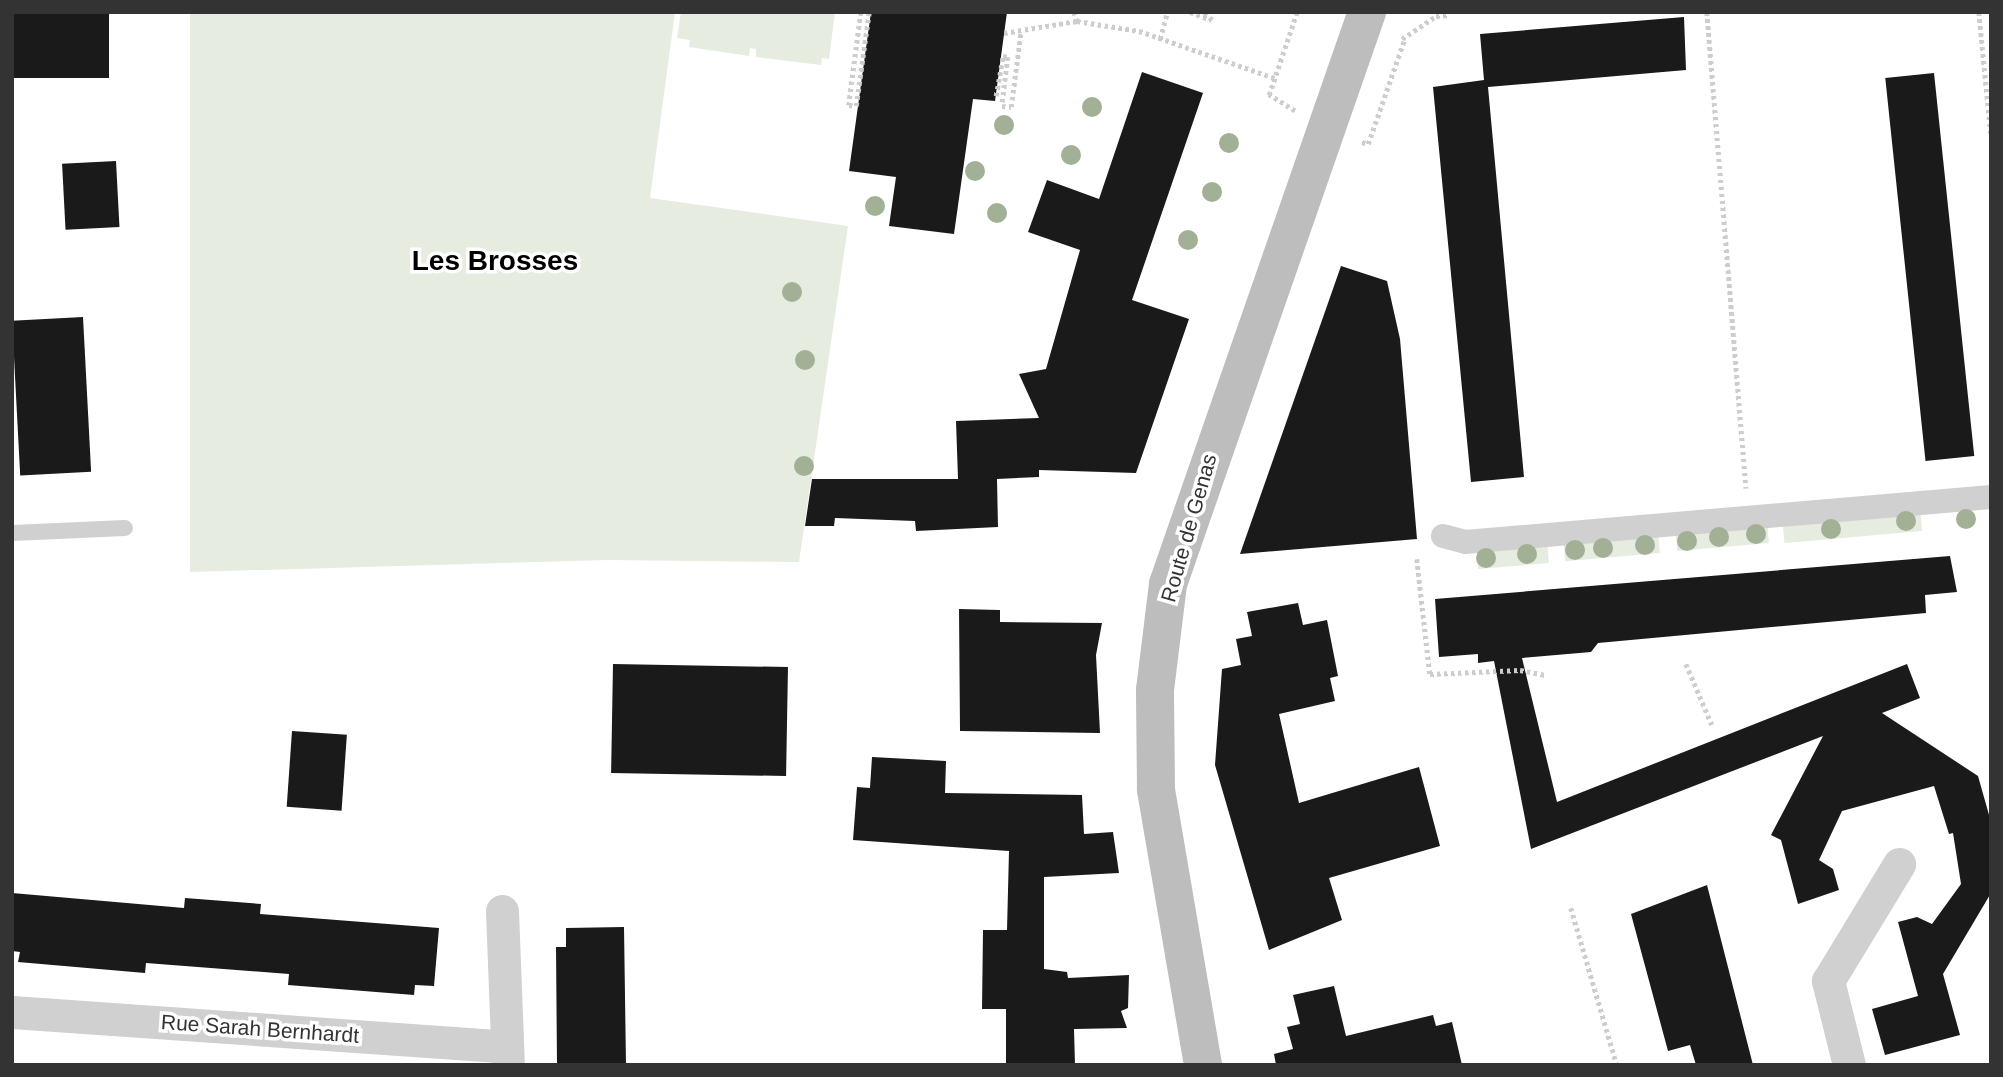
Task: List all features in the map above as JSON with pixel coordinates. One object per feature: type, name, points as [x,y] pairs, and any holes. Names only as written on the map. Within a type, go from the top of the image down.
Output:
[{"type":"main road","name":"Route de Genas","points":[[1203,1065],[1156,789],[1155,690],[1168,584],[1367,12]]},
{"type":"street","points":[[1443,536],[1465,542],[1749,516],[1991,498]]},
{"type":"street","points":[[1849,1065],[1828,981],[1899,864]]},
{"type":"street","points":[[502,911],[507,1056]]},
{"type":"street","name":"Rue Sarah Bernhardt","points":[[12,1012],[507,1056]]},
{"type":"lane","points":[[12,533],[124,528]]},
{"type":"path","points":[[861,12],[849,105],[856,106],[869,12]]},
{"type":"path","points":[[1074,12],[1077,21]]},
{"type":"path","points":[[1160,39],[1167,12]]},
{"type":"path","points":[[1190,12],[1212,20],[1203,12]]},
{"type":"path","points":[[1269,95],[1297,12]]},
{"type":"path","points":[[1707,12],[1749,516]]},
{"type":"path","points":[[1979,12],[1991,134]]},
{"type":"path","points":[[1004,33],[1077,21],[1160,39],[1275,78]]},
{"type":"path","points":[[996,96],[1003,56],[1008,57],[1002,106],[1011,107],[1021,31]]},
{"type":"path","points":[[1368,144],[1405,38]]},
{"type":"path","points":[[1417,559],[1430,674],[1520,670],[1546,675]]},
{"type":"path","points":[[1686,664],[1712,725]]},
{"type":"path","points":[[1570,908],[1617,1065]]},
{"type":"shaded area","points":[[190,12],[675,12],[650,198],[848,226],[799,562],[608,560],[190,572]]},
{"type":"shaded area","points":[[681,12],[835,12],[829,59],[822,58],[821,65],[756,57],[756,49],[750,48],[749,56],[689,47],[690,40],[677,38]]},
{"type":"shaded area","points":[[1920,509],[1922,531],[1784,543],[1783,521]]},
{"type":"shaded area","points":[[1767,521],[1769,543],[1677,551],[1675,529]]},
{"type":"shaded area","points":[[1658,531],[1660,553],[1565,561],[1563,539]]},
{"type":"shaded area","points":[[1547,541],[1549,563],[1478,569],[1476,547]]},
{"type":"building","points":[[12,12],[109,12],[109,78],[12,78]]},
{"type":"building","points":[[871,12],[1007,12],[995,101],[973,99],[954,234],[889,226],[896,177],[849,171]]},
{"type":"building","points":[[1684,17],[1686,70],[1488,87],[1524,477],[1471,482],[1433,87],[1484,80],[1480,34]]},
{"type":"building","points":[[1142,72],[1203,93],[1132,300],[1189,319],[1136,473],[1039,470],[1039,477],[997,479],[998,527],[916,531],[915,521],[835,518],[834,526],[805,526],[812,479],[958,479],[956,421],[1039,418],[1019,374],[1046,369],[1080,250],[1028,232],[1047,180],[1099,199]]},
{"type":"building","points":[[1934,73],[1974,456],[1926,461],[1885,78]]},
{"type":"building","points":[[116,161],[119,227],[66,230],[62,164]]},
{"type":"building","points":[[1341,266],[1387,281],[1400,339],[1417,539],[1240,554]]},
{"type":"building","points":[[83,317],[91,472],[20,476],[12,321]]},
{"type":"building","points":[[1950,556],[1957,592],[1925,595],[1926,613],[1598,643],[1591,652],[1522,658],[1557,802],[1907,664],[1920,698],[1882,713],[1978,776],[1991,822],[1991,893],[1943,974],[1960,1035],[1885,1055],[1872,1009],[1918,996],[1898,922],[1917,917],[1932,924],[1961,884],[1953,833],[1949,834],[1934,786],[1842,811],[1819,860],[1833,869],[1839,890],[1798,904],[1781,840],[1771,835],[1823,736],[1531,849],[1494,661],[1478,663],[1478,654],[1439,657],[1435,599]]},
{"type":"building","points":[[1298,603],[1303,625],[1327,620],[1338,676],[1330,678],[1335,701],[1279,714],[1299,803],[1419,767],[1440,846],[1329,878],[1342,920],[1269,950],[1215,765],[1222,669],[1241,665],[1236,639],[1252,636],[1247,612]]},
{"type":"building","points":[[959,609],[1000,610],[1000,622],[1102,623],[1096,655],[1100,733],[960,731]]},
{"type":"building","points":[[613,664],[788,667],[786,776],[611,773]]},
{"type":"building","points":[[292,731],[347,735],[342,811],[287,807]]},
{"type":"building","points":[[872,757],[946,761],[945,793],[1082,795],[1084,834],[1113,832],[1119,873],[1044,877],[1044,969],[1067,972],[1068,978],[1129,975],[1128,1008],[1121,1011],[1127,1028],[1074,1029],[1075,1065],[1006,1065],[1006,1009],[982,1009],[983,930],[1007,930],[1009,851],[853,840],[857,787],[870,788]]},
{"type":"building","points":[[1707,885],[1753,1065],[1696,1065],[1690,1045],[1668,1051],[1631,914]]},
{"type":"building","points":[[12,893],[184,908],[185,898],[261,904],[260,914],[439,928],[434,986],[415,985],[414,995],[288,985],[289,974],[146,963],[145,973],[18,962],[20,952],[12,951]]},
{"type":"building","points":[[624,927],[626,1065],[557,1065],[556,947],[566,947],[566,928]]},
{"type":"building","points":[[1334,986],[1346,1036],[1433,1015],[1436,1026],[1452,1022],[1462,1065],[1276,1065],[1274,1054],[1293,1049],[1287,1027],[1300,1024],[1293,995]]},
{"type":"district","name":"Les Brosses","points":[[495,261]]}]
